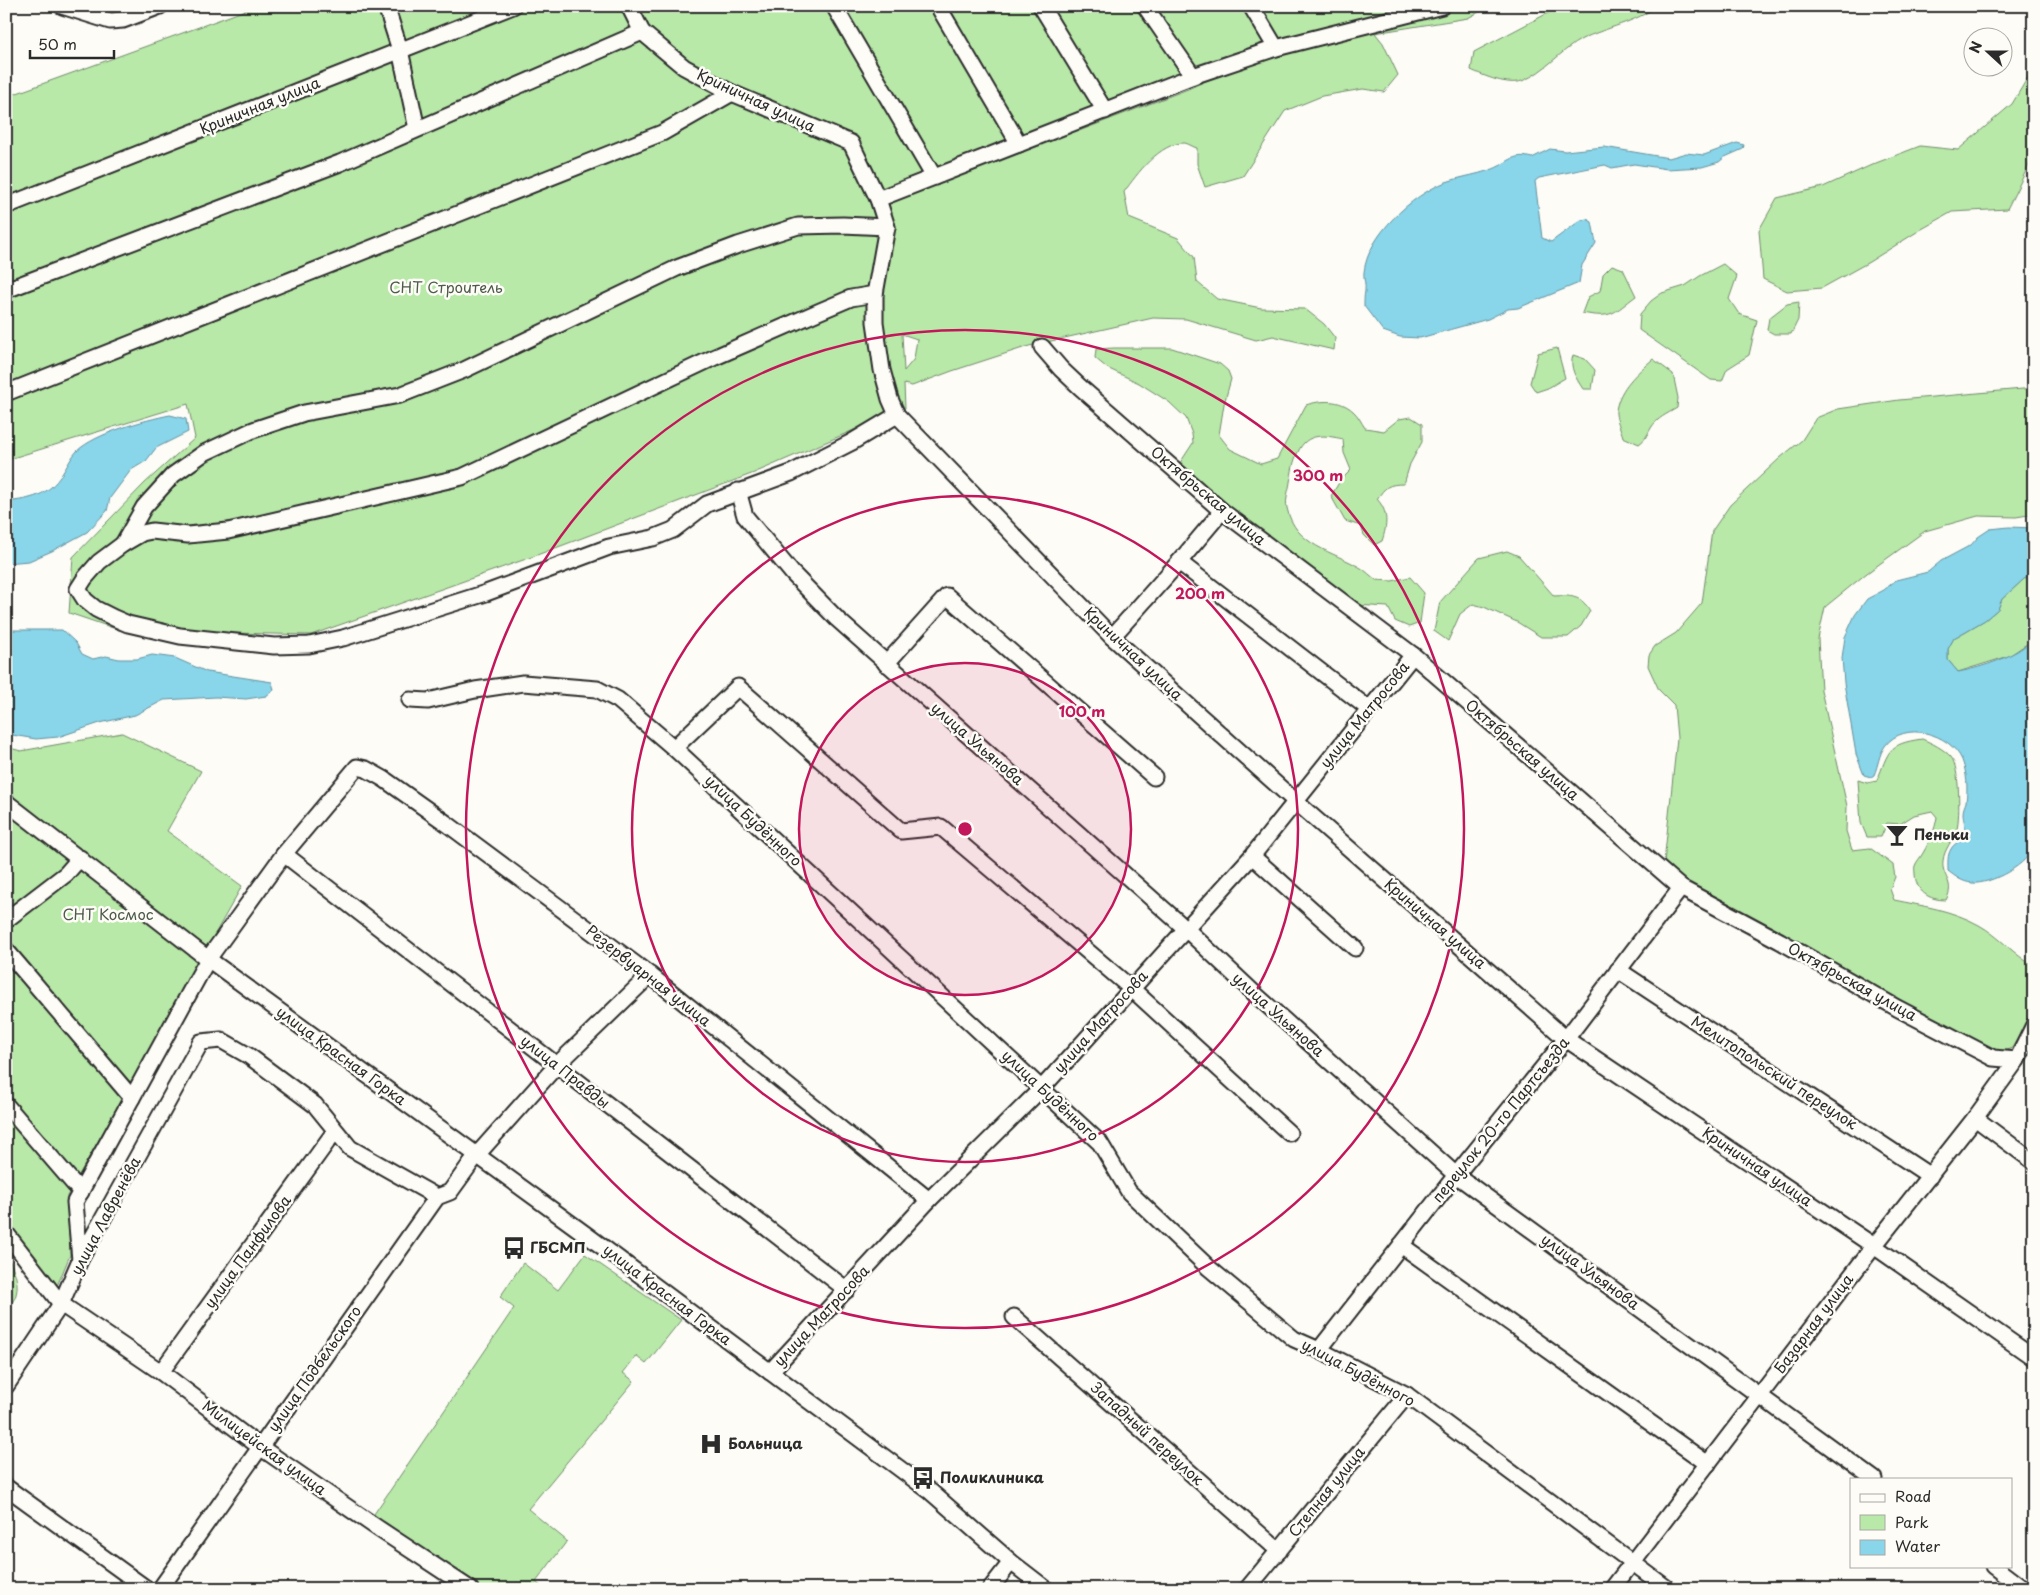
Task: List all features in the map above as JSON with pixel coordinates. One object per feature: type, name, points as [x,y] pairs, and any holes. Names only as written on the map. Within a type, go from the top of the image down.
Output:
[{"type":"street","points":[[62,6],[110,21],[123,20],[160,6]]},
{"type":"street","points":[[386,6],[400,50],[416,130]]},
{"type":"street","name":"Криничная улица","points":[[6,206],[513,6]]},
{"type":"street","name":"Криничная улица","points":[[629,6],[642,32],[684,67],[732,93],[851,143],[878,199]]},
{"type":"street","points":[[834,6],[934,177]]},
{"type":"street","points":[[938,6],[1018,144]]},
{"type":"street","points":[[1041,6],[1105,111]]},
{"type":"street","points":[[1145,6],[1193,76]]},
{"type":"street","points":[[1251,6],[1276,48]]},
{"type":"street","points":[[875,294],[851,298],[713,358],[462,477],[228,531],[188,535],[152,531],[142,533],[122,544],[99,562],[78,589],[85,600],[96,609],[128,624],[180,636],[274,646],[309,644],[343,638],[433,611],[609,547],[653,538],[673,530],[707,504],[738,491],[791,474],[852,442],[897,415],[887,390],[877,341],[875,294],[887,227],[878,199],[1193,76],[1276,48],[1442,6]]},
{"type":"street","points":[[6,290],[340,162],[642,32]]},
{"type":"street","points":[[6,393],[662,133],[732,93]]},
{"type":"street","points":[[122,544],[144,507],[173,475],[204,453],[253,430],[304,413],[400,395],[464,370],[676,268],[738,245],[798,226],[843,225],[887,227]]},
{"type":"street","name":"Октябрьская улица","points":[[1042,347],[1080,387],[1222,510],[1413,655],[1681,888],[1780,941],[1897,1008],[1993,1058],[2017,1060]]},
{"type":"street","name":"Криничная улица","points":[[897,415],[1112,637],[1566,1039],[1874,1246],[2034,1358]]},
{"type":"street","name":"улица Ульянова","points":[[738,491],[745,516],[793,574],[837,619],[1186,929],[1256,995],[1456,1175],[1760,1394],[1873,1478]]},
{"type":"street","points":[[1112,637],[1180,562],[1222,510]]},
{"type":"street","points":[[1180,562],[1369,709]]},
{"type":"street","points":[[886,664],[947,596],[1154,777]]},
{"type":"street","name":"улица Матросова","points":[[770,1372],[929,1200],[1042,1088],[1252,856],[1413,655]]},
{"type":"street","name":"улица Будённого","points":[[410,700],[428,701],[476,690],[523,683],[597,689],[618,700],[674,748],[1042,1088],[1100,1143],[1129,1192],[1189,1249],[1294,1339],[1407,1395],[1668,1589]]},
{"type":"street","points":[[674,748],[738,686],[901,831],[941,827],[1132,989],[1289,1133]]},
{"type":"street","name":"Резервуарная улица","points":[[284,854],[357,767],[366,769],[423,806],[650,974],[929,1200]]},
{"type":"street","name":"улица Красная Горка","points":[[6,802],[208,959],[442,1128],[476,1156],[592,1239],[931,1492],[1010,1562],[1046,1589]]},
{"type":"street","points":[[80,1260],[76,1202],[81,1192],[208,959],[284,854]]},
{"type":"street","name":"улица Правды","points":[[284,854],[847,1290]]},
{"type":"street","points":[[1252,856],[1355,948]]},
{"type":"street","points":[[6,920],[66,874],[80,858]]},
{"type":"street","name":"переулок 20-го Партсъезда","points":[[1319,1350],[1456,1175],[1566,1039],[1681,888]]},
{"type":"street","points":[[6,950],[132,1098]]},
{"type":"street","name":"Мелитопольский переулок","points":[[1618,970],[1930,1176]]},
{"type":"street","name":"улица Подбельского","points":[[160,1589],[437,1197],[450,1192],[476,1156],[557,1065],[650,974]]},
{"type":"street","points":[[2017,1060],[2034,1026]]},
{"type":"street","name":"улица Лавренёва","points":[[6,1386],[61,1304],[80,1260],[201,1042],[221,1040],[249,1056],[315,1105],[334,1131]]},
{"type":"street","name":"Базарная улица","points":[[1612,1589],[1874,1246],[1975,1118],[2017,1060]]},
{"type":"street","points":[[6,1105],[81,1192]]},
{"type":"street","points":[[1975,1118],[2034,1162]]},
{"type":"street","points":[[334,1131],[350,1148],[437,1197]]},
{"type":"street","name":"улица Панфилова","points":[[161,1372],[334,1131]]},
{"type":"street","name":"Милицейская улица","points":[[6,1233],[61,1304],[161,1372],[260,1447],[470,1589]]},
{"type":"street","points":[[1401,1245],[1708,1464]]},
{"type":"street","name":"Западный переулок","points":[[1014,1317],[1279,1551]]},
{"type":"street","name":"Степная улица","points":[[1247,1589],[1407,1395]]},
{"type":"street","points":[[6,1487],[147,1589]]},
{"type":"street","points":[[990,1589],[1010,1562]]},
{"type":"street","points":[[1996,1568],[2023,1589]]},
{"type":"green space","name":"СНТ Строитель","points":[[257,6],[1490,6],[1468,18],[1375,33],[1383,43],[1398,75],[1384,92],[1363,89],[1322,96],[1285,111],[1243,176],[1205,187],[1197,164],[1197,148],[1185,143],[1176,144],[1158,153],[1150,160],[1124,192],[1129,218],[1178,238],[1194,257],[1197,282],[1217,299],[1261,308],[1305,309],[1324,324],[1335,338],[1334,350],[1273,336],[1256,340],[1186,319],[1153,318],[1029,346],[912,386],[904,384],[905,408],[754,473],[529,558],[311,635],[119,630],[69,613],[73,557],[145,483],[195,438],[188,404],[6,460],[6,97]],"holes":[[[1242,64],[1188,89],[1079,131],[1080,130]],[[902,334],[917,339],[914,359],[904,371]]]},
{"type":"green space","points":[[1571,6],[1656,6],[1640,16],[1582,39],[1538,72],[1522,81],[1503,81],[1471,70],[1474,52],[1548,13]]},
{"type":"green space","points":[[2034,67],[2034,155],[2007,209],[1952,212],[1822,288],[1787,291],[1763,279],[1759,230],[1777,198],[1823,187],[1920,146],[1958,150],[2012,104]]},
{"type":"green space","points":[[1723,264],[1737,276],[1729,299],[1739,314],[1757,320],[1749,355],[1727,369],[1722,381],[1711,380],[1639,330],[1640,314],[1651,301],[1662,293],[1685,286]]},
{"type":"green space","points":[[1612,265],[1623,269],[1636,296],[1607,315],[1582,313],[1588,297],[1600,291],[1603,274]]},
{"type":"green space","points":[[1799,302],[1798,320],[1791,334],[1774,334],[1767,330],[1769,318],[1787,304]]},
{"type":"green space","points":[[1172,348],[1220,364],[1228,371],[1231,379],[1224,404],[1219,435],[1230,449],[1261,464],[1277,459],[1306,405],[1312,403],[1330,402],[1342,404],[1355,413],[1365,428],[1384,431],[1399,419],[1411,417],[1422,424],[1422,442],[1410,464],[1404,484],[1388,487],[1377,499],[1384,509],[1386,519],[1382,541],[1374,545],[1364,535],[1361,526],[1345,521],[1331,496],[1340,481],[1351,470],[1344,453],[1343,439],[1317,436],[1306,441],[1296,455],[1286,501],[1291,521],[1298,531],[1316,546],[1361,568],[1376,580],[1392,581],[1410,577],[1424,593],[1420,623],[1409,627],[1395,621],[1388,607],[1339,604],[1178,466],[1193,443],[1186,418],[1169,402],[1139,383],[1107,368],[1095,358],[1096,349]]},
{"type":"green space","points":[[1557,348],[1565,378],[1548,388],[1536,392],[1530,383],[1538,353]]},
{"type":"green space","points":[[1573,355],[1585,359],[1595,370],[1592,389],[1583,389],[1578,381],[1572,364]]},
{"type":"green space","points":[[1653,359],[1673,374],[1678,398],[1677,408],[1662,416],[1639,444],[1623,437],[1617,420],[1616,410],[1625,387]]},
{"type":"green space","points":[[2034,388],[2034,514],[2016,517],[1978,516],[1925,531],[1867,573],[1825,607],[1818,639],[1821,690],[1847,806],[1846,831],[1852,850],[1870,848],[1893,865],[1895,877],[1890,889],[1894,900],[1937,909],[1969,920],[1986,929],[2034,966],[2034,1010],[2012,1048],[1998,1053],[1758,923],[1676,876],[1664,863],[1677,738],[1674,705],[1659,690],[1648,666],[1649,655],[1655,646],[1676,633],[1702,603],[1712,531],[1730,505],[1802,440],[1816,418],[1838,409],[1899,400]]},
{"type":"green space","points":[[1507,551],[1519,556],[1554,596],[1570,596],[1579,599],[1587,606],[1590,611],[1581,626],[1568,637],[1541,637],[1517,622],[1473,604],[1460,614],[1448,641],[1434,631],[1440,602],[1479,558]]},
{"type":"green space","points":[[2034,570],[2034,639],[2009,656],[1958,672],[1948,660],[1948,649],[1954,638],[1985,620],[1998,609],[2002,599]]},
{"type":"green space","name":"СНТ Космос","points":[[122,733],[201,771],[167,831],[242,886],[67,1196],[70,1255],[57,1286],[6,1223],[6,747],[21,751]]},
{"type":"green space","points":[[1922,739],[1938,746],[1951,757],[1958,781],[1959,813],[1957,829],[1945,852],[1943,861],[1944,871],[1949,884],[1949,894],[1946,900],[1929,897],[1924,894],[1916,880],[1916,863],[1934,831],[1937,817],[1932,811],[1914,815],[1900,824],[1887,823],[1881,837],[1867,837],[1861,823],[1858,780],[1867,783],[1877,781],[1884,762],[1891,751],[1902,743]]},
{"type":"green space","points":[[585,1254],[681,1320],[646,1364],[636,1356],[623,1373],[634,1381],[528,1509],[567,1541],[536,1582],[544,1589],[481,1589],[385,1522],[372,1517],[514,1308],[500,1297],[523,1263],[558,1290]]},
{"type":"green space","points":[[6,1255],[13,1268],[17,1289],[12,1303],[6,1308]]},
{"type":"water","points":[[1737,143],[1744,145],[1743,149],[1725,157],[1719,162],[1702,167],[1667,169],[1634,164],[1612,168],[1605,165],[1539,178],[1535,181],[1542,238],[1551,242],[1581,220],[1587,219],[1592,222],[1596,243],[1582,265],[1579,283],[1518,308],[1508,309],[1488,319],[1420,338],[1400,337],[1383,331],[1364,306],[1364,272],[1367,258],[1374,244],[1406,206],[1419,196],[1446,182],[1496,168],[1519,156],[1532,158],[1550,149],[1565,151],[1604,147],[1669,158],[1686,153],[1704,155]]},
{"type":"water","points":[[170,415],[186,419],[188,432],[156,448],[146,461],[131,470],[110,498],[107,511],[87,532],[29,561],[6,563],[6,502],[31,498],[45,492],[57,481],[77,451],[96,438],[135,424]]},
{"type":"water","points":[[2009,527],[2034,528],[2034,570],[2002,599],[1998,609],[1985,620],[1954,638],[1948,649],[1948,660],[1958,672],[1968,670],[2008,656],[2034,639],[2034,788],[2032,802],[2035,838],[2031,852],[2017,866],[1989,881],[1972,883],[1956,877],[1948,871],[1950,851],[1963,837],[1965,832],[1963,813],[1967,786],[1962,760],[1948,743],[1937,737],[1926,733],[1903,733],[1893,738],[1885,746],[1874,775],[1871,777],[1864,775],[1856,754],[1844,683],[1842,658],[1845,637],[1855,615],[1867,599],[1884,590],[1896,580],[1928,572],[1941,561],[1971,545],[1978,537],[1990,529]]},
{"type":"water","points":[[6,630],[62,630],[76,643],[82,654],[93,659],[106,656],[119,659],[137,659],[152,655],[175,658],[207,672],[272,682],[274,690],[266,696],[246,699],[216,697],[164,700],[135,715],[100,723],[58,737],[36,739],[6,734]]},
{"type":"place","name":"Пеньки","points":[[1897,835]]},
{"type":"place","name":"ГБСМП","points":[[514,1248]]},
{"type":"place","name":"Больница","points":[[711,1444]]},
{"type":"place","name":"Поликлиника","points":[[923,1478]]}]
